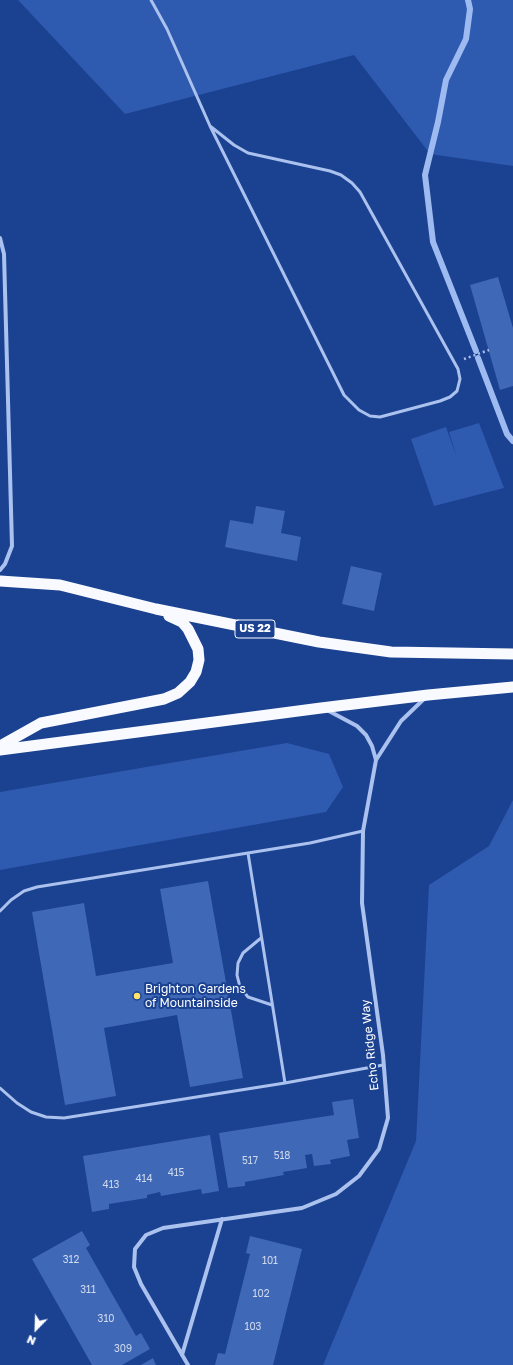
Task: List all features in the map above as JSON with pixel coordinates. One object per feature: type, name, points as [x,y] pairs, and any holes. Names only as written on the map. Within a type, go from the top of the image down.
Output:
[{"type":"highway","name":"US 22","points":[[0,581],[60,585],[156,609],[319,642],[391,652],[513,654]]},
{"type":"highway","points":[[0,746],[41,723],[164,699],[178,693],[190,682],[196,672],[199,660],[198,649],[194,639],[185,626],[156,609]]},
{"type":"highway","points":[[0,750],[321,708],[428,695],[513,687]]},
{"type":"street","points":[[0,238],[4,254],[12,546],[5,564],[0,570]]},
{"type":"street","name":"Echo Ridge Way","points":[[188,1365],[141,1284],[134,1267],[135,1249],[146,1235],[164,1228],[302,1208],[336,1194],[360,1176],[379,1149],[388,1118],[383,1065],[362,903],[363,831],[376,760],[402,721],[428,695]]},
{"type":"street","name":"Echo Ridge Way","points":[[321,708],[357,726],[366,735],[372,746],[376,760]]},
{"type":"street","points":[[182,1355],[222,1219]]},
{"type":"lane","points":[[151,0],[167,29],[210,126],[344,395],[352,404],[370,416],[380,417],[440,401],[450,397],[457,391],[460,379],[454,363],[360,192],[352,183],[341,175],[330,171],[248,153],[234,145],[210,126]]},
{"type":"lane","points":[[0,911],[11,900],[24,891],[37,887],[310,843],[363,831]]},
{"type":"lane","points":[[248,853],[285,1083]]},
{"type":"lane","points":[[261,938],[243,953],[238,963],[237,975],[240,987],[248,997],[272,1005]]},
{"type":"lane","points":[[0,1088],[17,1104],[31,1112],[46,1117],[64,1118],[285,1083],[383,1065]]},
{"type":"path","points":[[454,363],[488,350]]},
{"type":"shaded area","points":[[18,0],[513,0],[513,166],[430,154],[354,55],[125,114]]},
{"type":"shaded area","points":[[479,423],[504,488],[434,506],[411,439],[446,427],[457,458],[449,432]]},
{"type":"shaded area","points":[[287,743],[329,754],[343,787],[326,812],[0,870],[0,792]]},
{"type":"shaded area","points":[[513,800],[513,1365],[323,1365],[416,1141],[429,885],[489,846]]},
{"type":"building","points":[[498,277],[513,328],[513,386],[500,390],[470,285]]},
{"type":"building","points":[[256,506],[285,511],[281,533],[301,537],[297,561],[225,547],[230,520],[253,524]]},
{"type":"building","points":[[351,566],[382,573],[374,611],[342,604]]},
{"type":"building","name":"Brighton Gardens of Mountainside","points":[[208,881],[243,1078],[190,1087],[177,1015],[104,1028],[116,1096],[65,1105],[32,912],[84,903],[96,976],[173,963],[160,889]]},
{"type":"building","points":[[353,1099],[359,1138],[347,1140],[350,1156],[330,1160],[331,1164],[314,1166],[312,1154],[305,1155],[307,1168],[283,1172],[284,1175],[245,1182],[245,1186],[228,1188],[219,1133],[334,1115],[332,1102]]},
{"type":"building","points":[[210,1135],[219,1191],[202,1194],[201,1189],[161,1196],[160,1192],[147,1195],[147,1198],[109,1204],[109,1209],[92,1212],[83,1156]]},
{"type":"building","points":[[82,1231],[90,1245],[86,1248],[136,1336],[141,1333],[150,1349],[122,1365],[92,1365],[32,1259]]},
{"type":"building","points":[[250,1236],[302,1249],[273,1365],[215,1365],[218,1353],[225,1354],[250,1254],[246,1253]]},
{"type":"building","points":[[153,1358],[156,1365],[141,1365]]},
{"type":"waterway","points":[[468,0],[470,9],[466,39],[446,80],[438,122],[425,175],[433,242],[476,351]]},
{"type":"waterway","points":[[478,358],[507,434],[513,441]]},
{"type":"place","name":"Brighton Gardens of Mountainside","points":[[137,996]]}]
